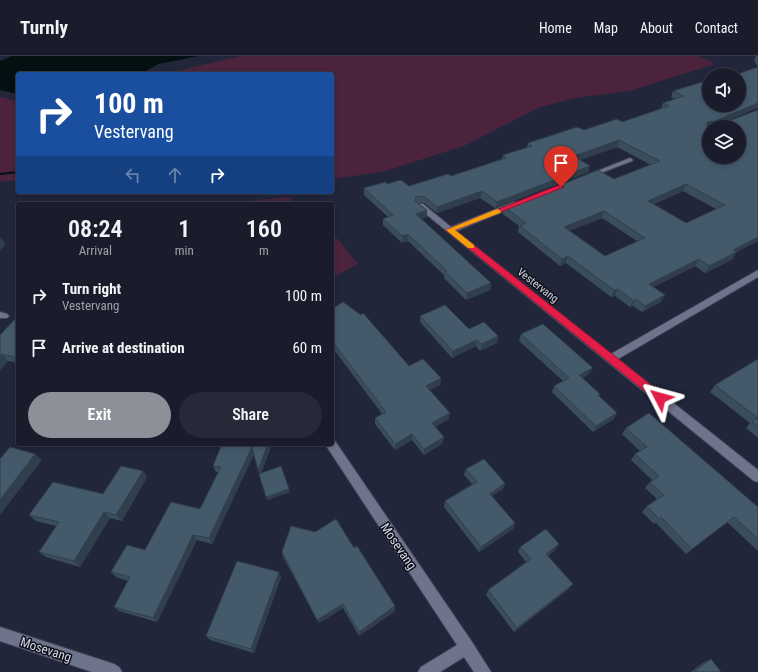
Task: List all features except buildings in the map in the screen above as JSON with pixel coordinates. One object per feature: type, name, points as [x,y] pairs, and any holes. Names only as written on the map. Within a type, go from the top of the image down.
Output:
[{"type":"street","points":[[580,179],[630,160]]},
{"type":"street","points":[[450,230],[522,202]]},
{"type":"street","name":"Vestervang","points":[[420,206],[612,358],[758,477]]},
{"type":"street","points":[[612,358],[758,273]]},
{"type":"street","name":"Mosevang","points":[[332,446],[483,672]]},
{"type":"street","name":"Mosevang","points":[[0,634],[114,672]]},
{"type":"street","points":[[426,672],[467,647]]},
{"type":"shaded area","points":[[12,56],[199,56],[159,64],[144,72],[16,72],[16,94],[0,90],[0,61]]},
{"type":"shaded area","points":[[241,56],[699,56],[715,64],[629,91],[575,98],[538,108],[464,146],[382,172],[334,179],[334,72],[173,72]]},
{"type":"shaded area","points":[[0,97],[16,101],[16,180],[0,182]]},
{"type":"shaded area","points":[[288,197],[294,202],[240,202]]},
{"type":"shaded area","points":[[334,234],[358,264],[334,277]]},
{"type":"waterway","points":[[0,174],[16,172]]},
{"type":"slow traffic","points":[[471,246],[450,230],[497,211]]},
{"type":"route","points":[[561,187],[450,230],[612,358],[660,398]]}]
